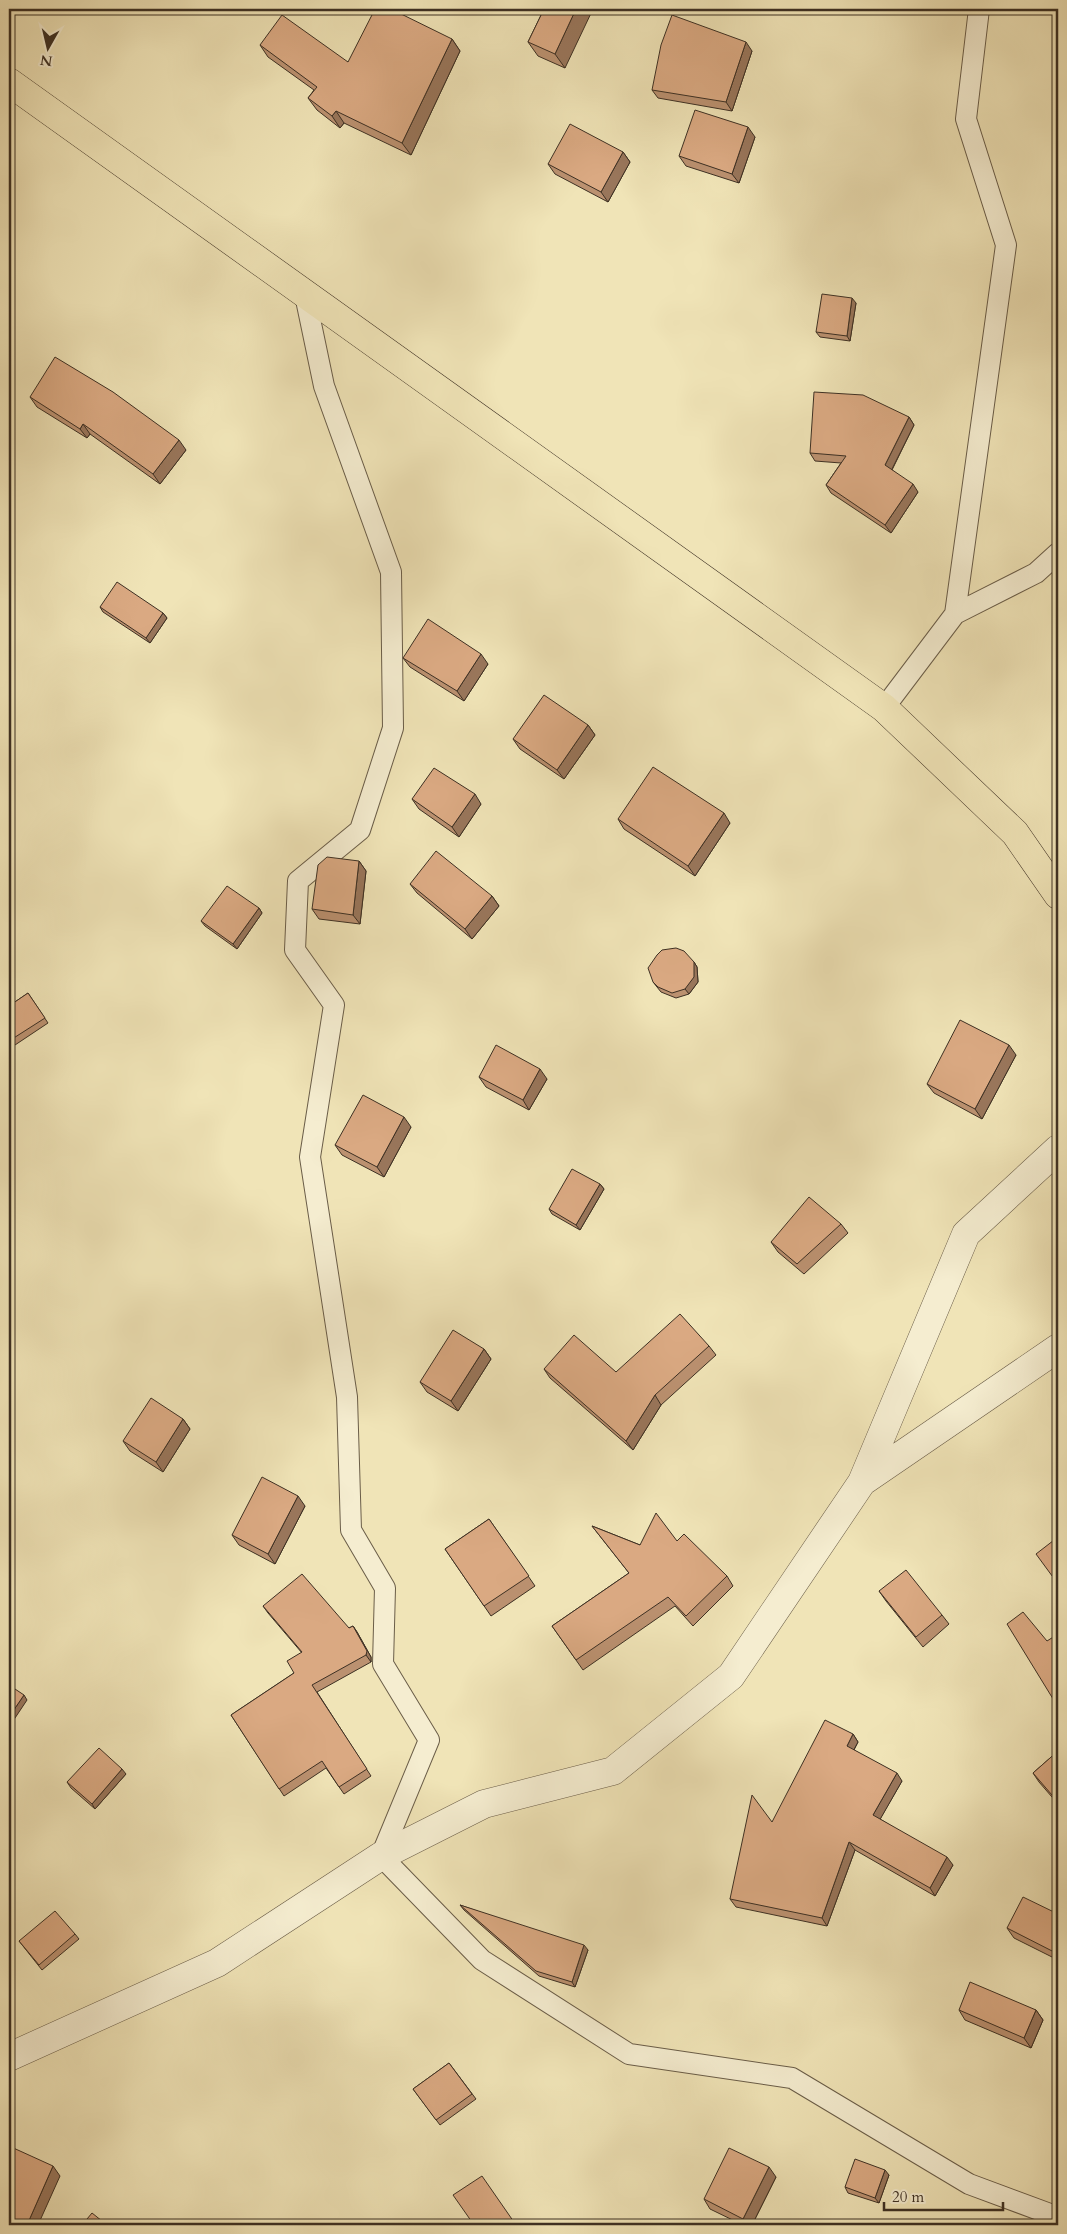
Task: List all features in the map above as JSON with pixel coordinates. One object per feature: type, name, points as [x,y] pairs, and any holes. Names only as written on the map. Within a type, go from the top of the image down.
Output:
[{"type":"main road","points":[[9,82],[884,708],[1015,833],[1058,895]]},
{"type":"street","points":[[9,2057],[217,1963],[382,1856],[484,1804],[613,1771],[731,1676],[862,1482],[966,1234],[1058,1149]]},
{"type":"street","points":[[862,1482],[1058,1348]]},
{"type":"lane","points":[[954,614],[1006,245],[966,119],[980,9]]},
{"type":"lane","points":[[305,295],[324,386],[392,572],[393,728],[360,830],[298,881],[294,950],[334,1005],[310,1157],[346,1397],[351,1530],[385,1588],[382,1664],[429,1740],[382,1856],[482,1960],[629,2054],[792,2078],[970,2184],[1058,2217]]},
{"type":"lane","points":[[884,708],[954,614],[1036,573],[1058,552]]},
{"type":"building","points":[[375,9],[391,9],[452,39],[402,143],[336,111],[332,116],[308,98],[317,87],[260,45],[282,15],[348,62]]},
{"type":"building","points":[[544,9],[576,9],[555,54],[528,42]]},
{"type":"building","points":[[672,15],[746,42],[726,102],[652,90],[661,45]]},
{"type":"building","points":[[695,110],[748,127],[732,174],[679,156]]},
{"type":"building","points":[[570,124],[623,152],[601,192],[548,164]]},
{"type":"building","points":[[822,294],[852,298],[847,336],[816,332]]},
{"type":"building","points":[[55,357],[113,392],[179,440],[153,474],[83,424],[80,429],[30,397]]},
{"type":"building","points":[[814,392],[863,395],[909,417],[885,465],[913,484],[885,525],[826,485],[846,456],[810,453]]},
{"type":"building","points":[[117,582],[163,613],[146,638],[100,607]]},
{"type":"building","points":[[428,619],[481,654],[457,691],[403,658]]},
{"type":"building","points":[[544,695],[588,725],[557,770],[513,739]]},
{"type":"building","points":[[653,767],[724,813],[688,866],[618,819]]},
{"type":"building","points":[[434,768],[475,794],[452,827],[412,799]]},
{"type":"building","points":[[436,851],[492,896],[465,929],[410,884]]},
{"type":"building","points":[[327,857],[359,861],[353,915],[312,909],[318,865]]},
{"type":"building","points":[[227,886],[259,908],[233,944],[201,921]]},
{"type":"building","points":[[676,948],[684,951],[694,962],[694,977],[685,989],[672,993],[658,987],[653,982],[648,968],[662,950]]},
{"type":"building","points":[[28,993],[45,1018],[9,1041],[9,1006]]},
{"type":"building","points":[[960,1020],[1009,1045],[975,1109],[927,1084]]},
{"type":"building","points":[[496,1045],[540,1069],[523,1100],[479,1077]]},
{"type":"building","points":[[363,1095],[404,1117],[377,1167],[335,1145]]},
{"type":"building","points":[[572,1169],[600,1184],[576,1225],[549,1209]]},
{"type":"building","points":[[809,1197],[841,1224],[797,1264],[771,1242]]},
{"type":"building","points":[[680,1314],[709,1346],[655,1395],[626,1441],[544,1369],[574,1335],[616,1372]]},
{"type":"building","points":[[453,1330],[484,1349],[451,1401],[420,1382]]},
{"type":"building","points":[[151,1398],[183,1419],[156,1462],[123,1441]]},
{"type":"building","points":[[262,1477],[298,1496],[268,1554],[232,1535]]},
{"type":"building","points":[[656,1513],[677,1541],[684,1534],[727,1576],[686,1616],[668,1597],[576,1660],[552,1626],[629,1573],[592,1526],[640,1545]]},
{"type":"building","points":[[489,1519],[529,1576],[484,1606],[445,1549]]},
{"type":"building","points":[[1058,1537],[1058,1584],[1036,1554]]},
{"type":"building","points":[[906,1570],[942,1615],[916,1637],[879,1591]]},
{"type":"building","points":[[302,1574],[349,1628],[353,1626],[367,1651],[366,1655],[312,1685],[367,1769],[339,1787],[322,1761],[279,1789],[231,1715],[294,1673],[287,1661],[302,1652],[263,1606]]},
{"type":"building","points":[[1023,1612],[1047,1641],[1058,1634],[1058,1707],[1007,1624]]},
{"type":"building","points":[[9,1685],[24,1695],[9,1717]]},
{"type":"building","points":[[825,1720],[853,1734],[847,1746],[897,1773],[873,1815],[947,1857],[930,1888],[849,1842],[822,1918],[730,1899],[752,1795],[772,1822]]},
{"type":"building","points":[[99,1748],[122,1769],[92,1804],[67,1782]]},
{"type":"building","points":[[1058,1751],[1058,1802],[1033,1773]]},
{"type":"building","points":[[1023,1897],[1058,1914],[1058,1954],[1007,1928]]},
{"type":"building","points":[[460,1905],[584,1945],[572,1982],[536,1971]]},
{"type":"building","points":[[55,1911],[75,1934],[39,1965],[19,1941]]},
{"type":"building","points":[[970,1982],[1036,2010],[1024,2038],[959,2010]]},
{"type":"building","points":[[449,2063],[472,2094],[436,2120],[413,2089]]},
{"type":"building","points":[[9,2146],[53,2166],[27,2225],[9,2225]]},
{"type":"building","points":[[729,2148],[769,2167],[743,2219],[704,2199]]},
{"type":"building","points":[[855,2159],[885,2170],[875,2198],[845,2187]]},
{"type":"building","points":[[482,2176],[516,2225],[474,2225],[453,2195]]},
{"type":"building","points":[[92,2213],[107,2225],[82,2225]]}]
